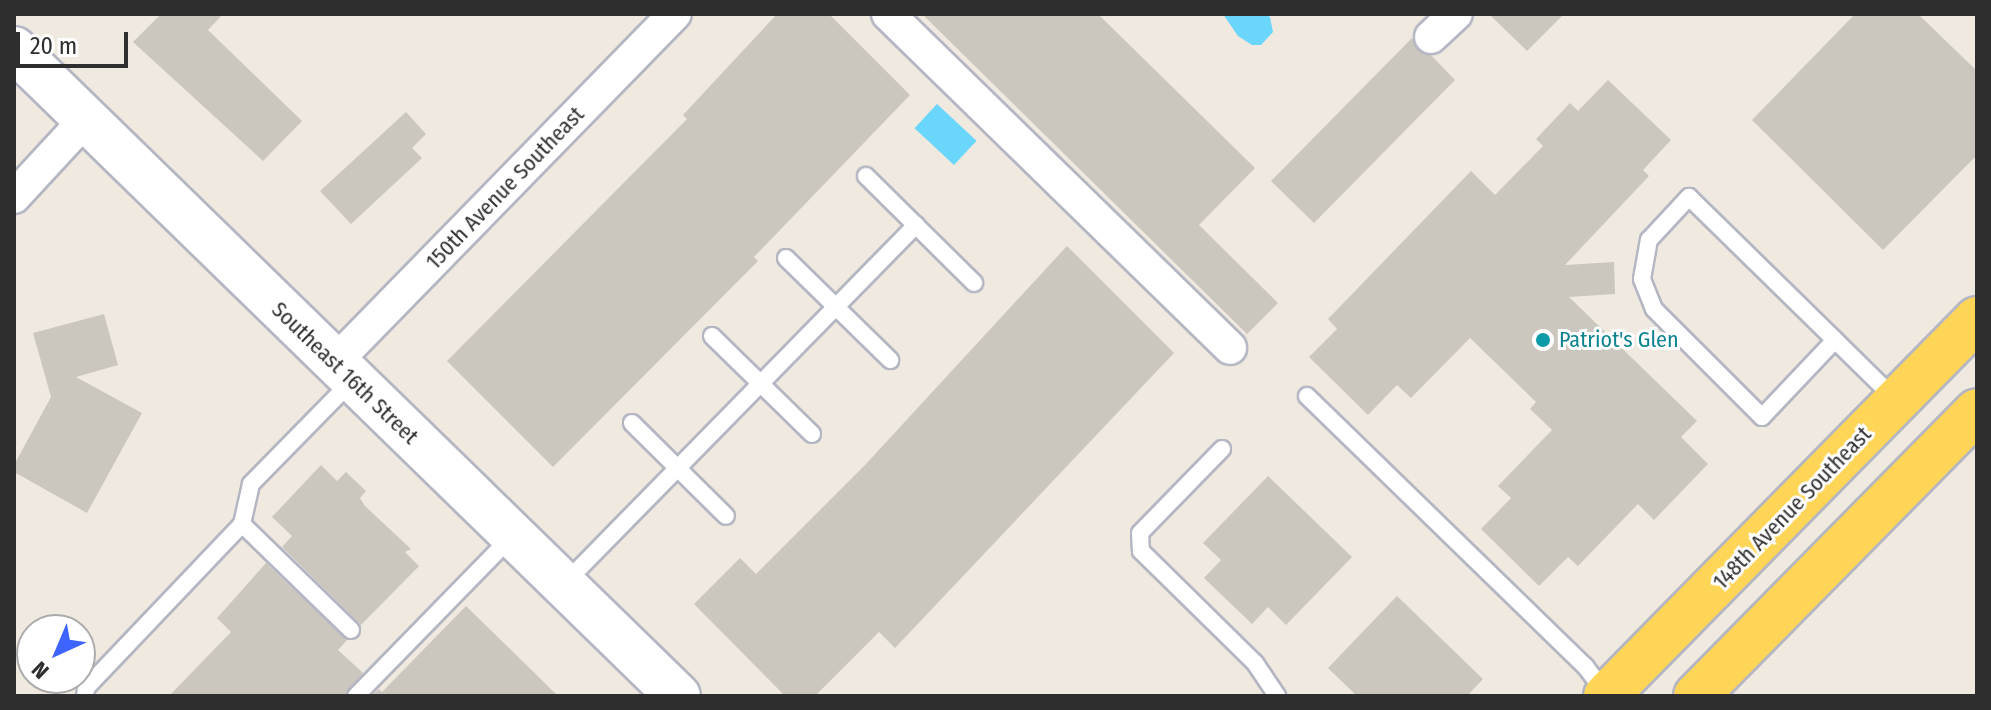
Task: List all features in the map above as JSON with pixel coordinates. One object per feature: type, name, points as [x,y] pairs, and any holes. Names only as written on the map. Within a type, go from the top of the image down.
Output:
[{"type":"main road","name":"148th Avenue Southeast","points":[[1607,696],[1977,319]]},
{"type":"main road","points":[[1696,696],[1977,411]]},
{"type":"street","name":"150th Avenue Southeast","points":[[344,372],[675,14]]},
{"type":"street","points":[[888,14],[1230,348]]},
{"type":"street","points":[[1431,37],[1456,14]]},
{"type":"street","name":"Southeast 16th Street","points":[[14,49],[678,696]]},
{"type":"street","points":[[14,197],[86,119]]},
{"type":"lane","points":[[866,176],[974,283]]},
{"type":"lane","points":[[1835,340],[1762,417],[1654,309],[1642,279],[1649,240],[1689,197],[1835,340],[1897,401]]},
{"type":"lane","points":[[563,585],[916,225]]},
{"type":"lane","points":[[786,258],[890,360]]},
{"type":"lane","points":[[712,336],[812,434]]},
{"type":"lane","points":[[85,696],[86,688],[242,524],[251,484],[344,372]]},
{"type":"lane","points":[[1307,396],[1585,666],[1607,696]]},
{"type":"lane","points":[[632,423],[726,516]]},
{"type":"lane","points":[[1222,449],[1140,533],[1141,551],[1255,663],[1277,696]]},
{"type":"lane","points":[[242,524],[351,630]]},
{"type":"lane","points":[[356,696],[512,536]]},
{"type":"water","points":[[1223,14],[1264,14],[1270,17],[1273,32],[1261,45],[1252,45],[1238,36]]},
{"type":"water","points":[[937,104],[976,141],[954,165],[914,128]]},
{"type":"building","points":[[161,14],[223,14],[208,30],[302,121],[263,161],[133,42]]},
{"type":"building","points":[[777,14],[829,14],[910,95],[754,257],[758,261],[553,467],[447,361],[687,119],[683,115]]},
{"type":"building","points":[[922,14],[1098,14],[1255,168],[1199,225],[1278,303],[1247,334]]},
{"type":"building","points":[[1489,14],[1564,14],[1527,51]]},
{"type":"building","points":[[1855,14],[1918,14],[1977,71],[1977,155],[1883,250],[1752,120]]},
{"type":"building","points":[[1412,38],[1418,50],[1431,55],[1455,80],[1314,223],[1271,181]]},
{"type":"building","name":"Patriot's Glen","points":[[1608,80],[1671,140],[1643,170],[1649,176],[1565,265],[1614,262],[1615,294],[1569,297],[1697,421],[1681,437],[1708,464],[1654,520],[1638,504],[1578,566],[1568,557],[1539,586],[1481,529],[1511,498],[1498,486],[1552,430],[1530,409],[1536,402],[1470,338],[1411,398],[1397,385],[1368,415],[1309,357],[1337,329],[1328,319],[1471,171],[1495,195],[1543,146],[1536,139],[1570,103],[1578,111]]},
{"type":"building","points":[[406,112],[426,134],[412,148],[422,158],[351,224],[320,191]]},
{"type":"building","points":[[1067,246],[1174,353],[895,648],[879,632],[815,696],[785,696],[694,604],[740,558],[756,574],[865,465]]},
{"type":"building","points":[[104,314],[118,365],[76,377],[142,413],[87,513],[14,472],[14,465],[51,397],[33,333]]},
{"type":"building","points":[[321,465],[337,481],[346,472],[366,491],[360,498],[365,506],[411,549],[405,552],[419,566],[361,625],[282,547],[292,536],[272,517]]},
{"type":"building","points":[[1268,476],[1352,557],[1286,625],[1268,607],[1252,624],[1204,578],[1221,560],[1203,543]]},
{"type":"building","points":[[266,563],[347,640],[338,650],[363,673],[345,696],[169,696],[231,632],[217,618]]},
{"type":"building","points":[[1397,596],[1483,679],[1467,696],[1357,696],[1328,668]]},
{"type":"building","points":[[466,606],[558,696],[371,696],[379,689],[382,692]]},
{"type":"place","name":"Patriot's Glen","points":[[1543,340]]}]
